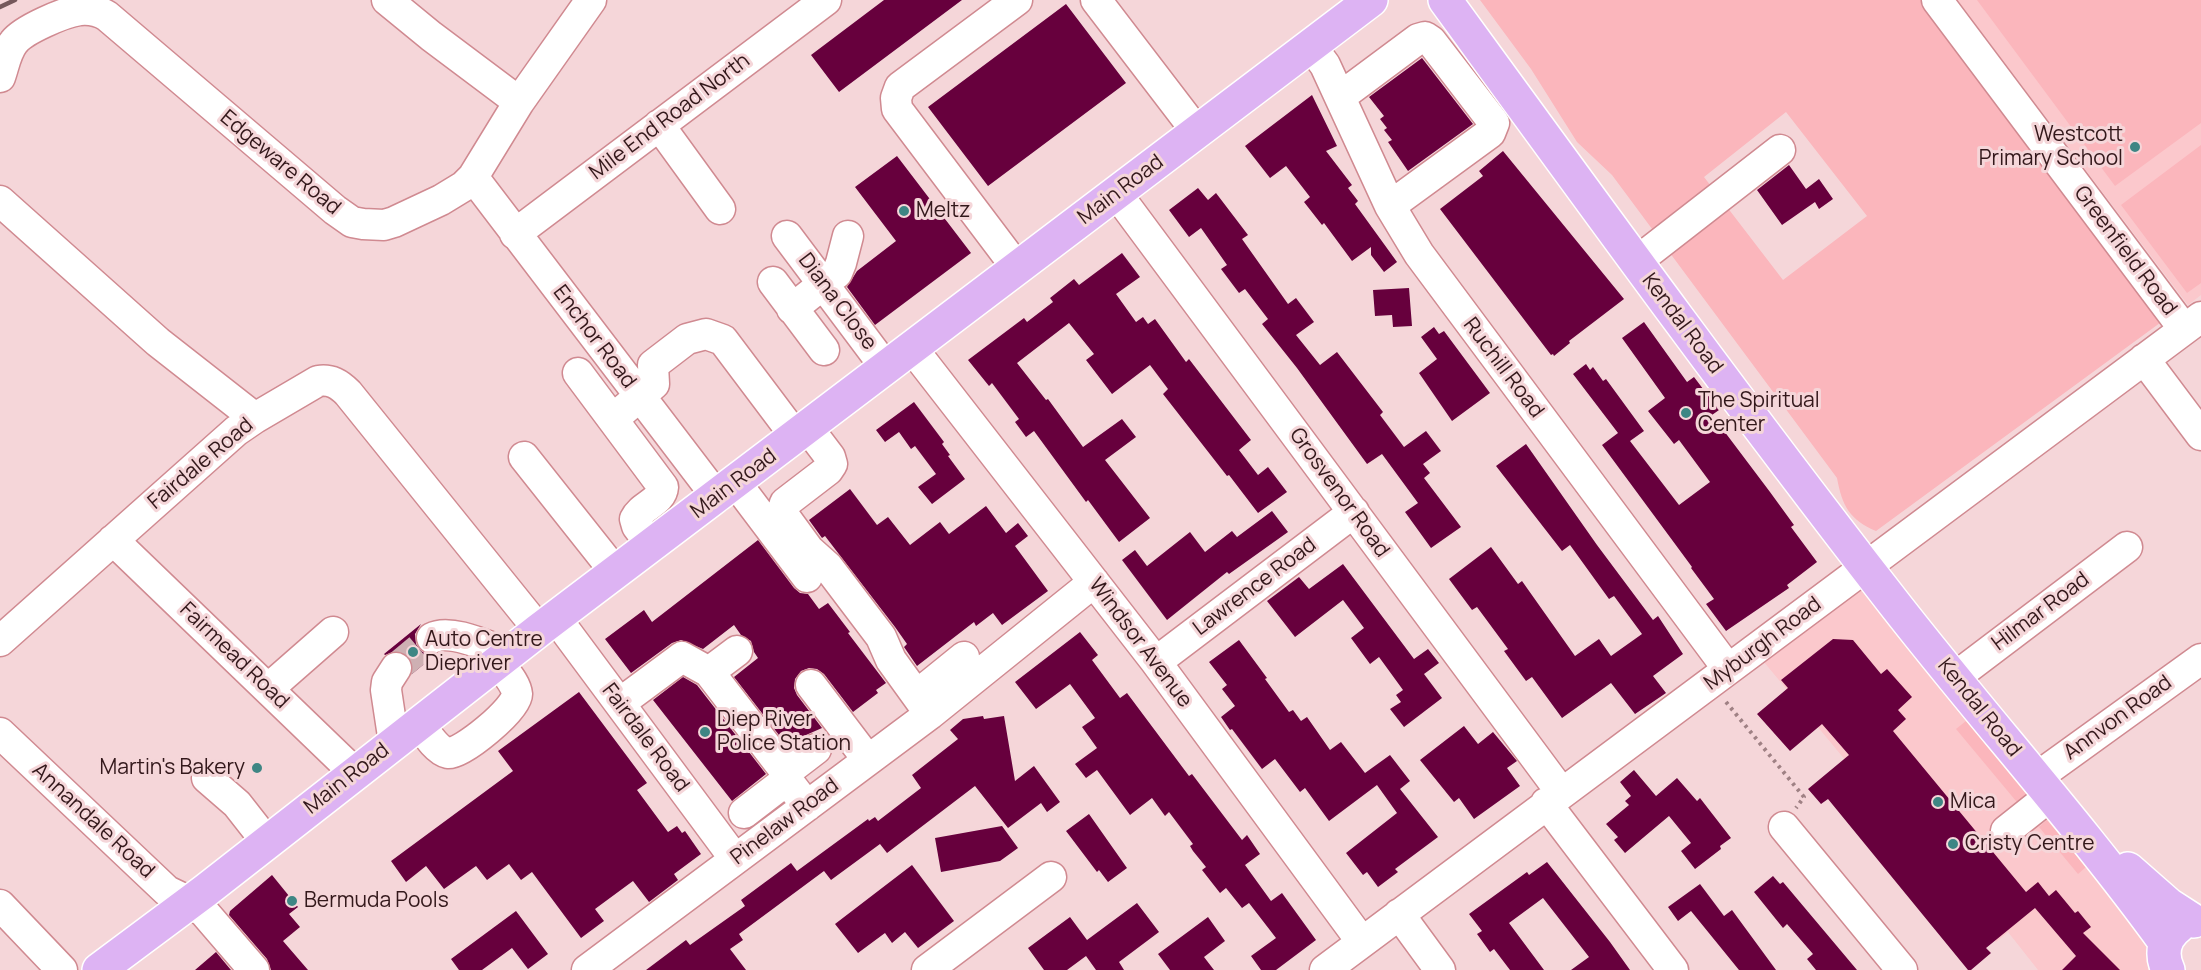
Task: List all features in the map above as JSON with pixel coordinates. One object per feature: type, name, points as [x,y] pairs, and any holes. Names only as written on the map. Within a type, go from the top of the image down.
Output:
[{"type":"main road","name":"Main Road","points":[[99,970],[190,902],[547,624],[1371,0]]},
{"type":"main road","name":"Kendal Road","points":[[1445,0],[1636,262],[1866,567],[2049,794],[2162,958]]},
{"type":"main road","name":"Kendal Road","points":[[2049,794],[2169,905],[2199,921]]},
{"type":"main road","points":[[2162,958],[2173,930],[2179,926],[2199,921]]},
{"type":"street","points":[[387,0],[519,102]]},
{"type":"street","name":"Edgeware Road","points":[[0,77],[10,49],[24,33],[67,14],[94,10],[107,16],[335,210],[352,222],[384,225],[448,196],[472,177],[519,102],[591,0]]},
{"type":"street","name":"Mile End Road North","points":[[515,234],[826,0]]},
{"type":"street","points":[[1017,0],[900,87],[896,98],[897,109],[1017,268]]},
{"type":"street","points":[[1095,0],[1197,132]]},
{"type":"street","name":"Greenfield Road","points":[[1937,0],[2193,323]]},
{"type":"street","points":[[1340,97],[1418,39],[1425,37],[1431,41],[1492,120],[1494,127],[1490,133],[1390,206]]},
{"type":"street","name":"Ruchill Road","points":[[1311,46],[1325,65],[1390,206],[1419,254],[1728,669]]},
{"type":"street","points":[[659,125],[720,209]]},
{"type":"street","points":[[1636,262],[1780,150]]},
{"type":"street","name":"Enchor Road","points":[[472,177],[639,397],[807,577]]},
{"type":"street","name":"Grosvenor Road","points":[[1117,194],[1354,512],[1673,970]]},
{"type":"street","points":[[0,201],[158,342],[255,418]]},
{"type":"street","name":"Diana Close","points":[[787,236],[886,368]]},
{"type":"street","points":[[792,309],[840,268],[848,236]]},
{"type":"street","points":[[772,282],[824,350]]},
{"type":"street","name":"Myburgh Road","points":[[1324,970],[2193,323]]},
{"type":"street","points":[[613,419],[654,384],[653,365],[687,339],[706,334],[723,340],[802,433],[830,457],[832,464],[828,470],[785,503],[782,513],[809,549],[828,567],[881,637],[891,660],[924,704],[964,657]]},
{"type":"street","name":"Windsor Avenue","points":[[912,348],[1156,662],[1362,942]]},
{"type":"street","points":[[2144,359],[2201,435]]},
{"type":"street","points":[[578,373],[663,487],[660,497],[638,513],[635,519],[637,526],[652,546]]},
{"type":"street","name":"Fairdale Road","points":[[0,641],[236,431],[318,381],[332,381],[341,386],[547,624],[620,703],[735,859]]},
{"type":"street","points":[[524,457],[616,573]]},
{"type":"street","name":"Lawrence Road","points":[[1156,662],[1354,512]]},
{"type":"street","name":"Fairmead Road","points":[[113,540],[355,773]]},
{"type":"street","name":"Hilmar Road","points":[[1954,678],[2127,547]]},
{"type":"street","name":"Pinelaw Road","points":[[587,970],[868,760],[924,704],[1094,582]]},
{"type":"street","points":[[268,689],[333,632]]},
{"type":"street","points":[[396,668],[390,674],[386,690],[407,733],[437,746],[446,753],[454,753],[462,749],[504,716],[515,702],[517,695],[503,658],[456,636],[438,634],[432,638]]},
{"type":"street","points":[[709,672],[737,651]]},
{"type":"street","points":[[620,703],[682,657],[709,672],[807,806]]},
{"type":"street","name":"Annvon Road","points":[[2006,831],[2201,659]]},
{"type":"street","points":[[812,686],[868,760]]},
{"type":"street","name":"Annandale Road","points":[[0,733],[167,891],[190,902],[210,919],[254,970]]},
{"type":"street","points":[[744,813],[816,749]]},
{"type":"street","points":[[207,778],[237,804],[266,841]]},
{"type":"street","points":[[1784,827],[1902,970]]},
{"type":"street","points":[[927,970],[1051,877]]},
{"type":"street","points":[[0,905],[62,970]]},
{"type":"street","points":[[1399,914],[1440,970]]},
{"type":"path","points":[[1728,669],[1725,701],[1804,797],[1784,827]]},
{"type":"shaded area","points":[[1480,0],[1926,0],[2164,320],[1876,531],[1860,522],[1849,511],[1837,478],[1612,175],[1577,142],[1531,69]],"holes":[[[1786,112],[1867,216],[1783,280],[1704,177]]]},
{"type":"shaded area","name":"Westcott Primary School","points":[[1957,0],[2201,0],[2201,295],[2188,305]]},
{"type":"shaded area","name":"Westcott Primary School","points":[[1977,0],[2201,0],[2201,123],[2115,186]]},
{"type":"shaded area","points":[[2201,145],[2201,283],[2187,293],[2121,205]]},
{"type":"shaded area","points":[[1866,567],[2062,810],[2157,960],[2150,970],[2038,970],[2008,932],[1996,942],[1754,650]]},
{"type":"shaded area","points":[[1966,721],[2031,799],[2021,807],[1956,729]]},
{"type":"shaded area","points":[[2047,820],[2086,867],[2078,874],[2039,827]]},
{"type":"building","points":[[884,0],[962,0],[839,92],[811,55]]},
{"type":"building","points":[[1066,4],[1126,83],[988,186],[928,107]]},
{"type":"building","points":[[1422,58],[1473,124],[1408,171],[1388,142],[1392,140],[1384,130],[1387,128],[1380,119],[1384,116],[1369,97]]},
{"type":"building","points":[[1312,95],[1337,146],[1326,151],[1352,185],[1348,188],[1358,201],[1355,204],[1397,262],[1384,272],[1371,255],[1371,247],[1352,261],[1324,223],[1322,225],[1304,202],[1310,197],[1286,166],[1270,178],[1245,146]]},
{"type":"building","points":[[1503,151],[1624,299],[1569,341],[1570,343],[1554,356],[1440,209],[1483,176],[1479,171]]},
{"type":"building","points":[[897,156],[971,253],[875,325],[847,287],[857,271],[896,241],[855,187]]},
{"type":"building","points":[[1789,165],[1806,189],[1819,179],[1833,199],[1819,209],[1815,202],[1782,225],[1757,190]]},
{"type":"building","points":[[1198,188],[1208,200],[1216,193],[1248,235],[1242,239],[1288,304],[1296,298],[1314,322],[1296,335],[1320,365],[1337,352],[1383,412],[1380,415],[1404,447],[1426,431],[1441,451],[1423,464],[1430,473],[1424,478],[1461,527],[1431,548],[1405,512],[1418,503],[1382,454],[1367,464],[1262,324],[1268,319],[1245,289],[1239,293],[1221,269],[1227,265],[1201,228],[1189,237],[1169,210]]},
{"type":"building","points":[[1122,253],[1140,277],[1116,294],[1136,322],[1143,317],[1148,324],[1155,319],[1186,362],[1189,359],[1251,440],[1239,450],[1258,475],[1268,467],[1287,492],[1258,513],[1163,394],[1168,389],[1150,365],[1112,394],[1086,360],[1094,354],[1069,323],[1017,363],[1046,400],[1048,399],[1083,447],[1122,419],[1136,437],[1105,460],[1150,518],[1119,542],[1088,500],[1086,502],[1034,431],[1026,437],[1015,422],[1019,419],[992,383],[989,386],[968,360],[1024,318],[1027,322],[1053,302],[1050,298],[1074,279],[1079,285]]},
{"type":"building","points":[[1409,288],[1412,326],[1393,327],[1392,315],[1375,316],[1373,290]]},
{"type":"building","points":[[1644,322],[1687,382],[1694,377],[1719,410],[1712,415],[1794,525],[1791,527],[1817,562],[1787,585],[1789,588],[1726,631],[1706,604],[1714,599],[1602,445],[1618,433],[1573,374],[1586,364],[1590,370],[1593,367],[1603,381],[1606,379],[1644,431],[1630,441],[1679,505],[1710,482],[1679,440],[1674,444],[1648,411],[1665,398],[1622,338]]},
{"type":"building","points":[[1434,327],[1439,334],[1444,331],[1490,393],[1452,421],[1419,373],[1437,359],[1421,337]]},
{"type":"building","points":[[914,402],[944,442],[942,444],[950,455],[948,456],[965,479],[932,504],[918,487],[936,474],[915,446],[911,449],[899,432],[885,442],[876,430]]},
{"type":"building","points":[[1526,444],[1653,620],[1658,616],[1683,654],[1653,676],[1666,693],[1635,714],[1611,683],[1562,718],[1532,677],[1526,681],[1504,651],[1508,649],[1477,607],[1472,610],[1449,579],[1491,547],[1518,584],[1522,581],[1575,656],[1599,639],[1611,656],[1642,634],[1614,596],[1609,599],[1570,545],[1562,551],[1496,466]]},
{"type":"building","points":[[850,489],[877,525],[888,517],[910,545],[940,522],[949,534],[986,506],[1006,533],[1018,523],[1028,536],[1015,546],[1048,591],[1002,625],[993,613],[976,626],[974,622],[917,666],[904,647],[907,644],[895,627],[825,536],[822,538],[809,520]]},
{"type":"building","points":[[1272,511],[1288,532],[1229,574],[1227,572],[1167,620],[1122,560],[1135,550],[1147,566],[1190,532],[1205,552],[1232,531],[1237,537]]},
{"type":"building","points":[[758,540],[794,588],[800,593],[808,594],[819,609],[828,603],[886,683],[876,690],[878,693],[853,712],[824,674],[817,669],[809,668],[801,671],[795,679],[794,688],[822,728],[806,735],[789,748],[734,677],[758,658],[751,641],[741,635],[734,625],[703,649],[681,640],[672,643],[631,673],[605,639],[644,610],[652,622]]},
{"type":"building","points":[[1343,564],[1414,659],[1428,649],[1439,663],[1424,674],[1442,698],[1404,727],[1390,709],[1401,702],[1396,695],[1403,690],[1379,657],[1370,664],[1351,638],[1364,628],[1343,600],[1295,637],[1267,601],[1299,577],[1309,589]]},
{"type":"building","points":[[421,624],[415,634],[416,644],[421,651],[428,655],[435,655],[412,674],[412,661],[406,654],[396,651],[384,654]]},
{"type":"building","points":[[1080,632],[1098,655],[1092,660],[1120,698],[1127,693],[1189,776],[1192,774],[1242,840],[1247,835],[1260,854],[1245,865],[1271,901],[1282,893],[1316,940],[1276,970],[1261,970],[1251,956],[1276,938],[1249,903],[1242,908],[1226,888],[1220,893],[1202,870],[1206,867],[1190,846],[1193,844],[1169,812],[1165,816],[1152,798],[1130,815],[1097,770],[1086,778],[1075,764],[1097,748],[1082,727],[1095,718],[1070,684],[1036,709],[1015,682]]},
{"type":"building","points":[[1833,639],[1853,640],[1881,674],[1887,669],[1912,697],[1898,710],[1906,719],[1893,731],[2026,892],[2038,882],[2049,896],[2056,890],[2075,913],[2078,911],[2091,927],[2083,933],[2120,970],[2062,970],[2076,956],[2035,908],[1986,948],[1991,953],[1968,970],[1828,799],[1821,804],[1808,789],[1849,755],[1822,724],[1790,751],[1757,714],[1788,688],[1781,680]]},
{"type":"building","points":[[1239,640],[1289,712],[1293,710],[1301,721],[1307,717],[1330,750],[1341,742],[1365,773],[1390,755],[1410,781],[1400,789],[1438,837],[1395,869],[1398,872],[1378,887],[1367,872],[1363,875],[1346,853],[1397,813],[1377,785],[1329,821],[1305,788],[1300,792],[1275,759],[1262,769],[1221,717],[1235,706],[1222,689],[1227,685],[1209,662]]},
{"type":"building","name":"Diep River Police Station","points":[[683,677],[697,685],[766,774],[732,801],[653,700]]},
{"type":"building","points":[[579,692],[647,783],[637,790],[668,832],[677,826],[682,833],[685,831],[701,854],[674,874],[678,880],[649,902],[633,881],[595,909],[604,921],[581,938],[532,872],[521,880],[509,864],[487,880],[476,866],[444,889],[426,866],[406,882],[391,861],[513,771],[498,751]]},
{"type":"building","points":[[983,716],[984,719],[1004,716],[1015,781],[1034,766],[1060,802],[1047,812],[1041,803],[1008,828],[975,786],[887,853],[880,844],[831,880],[824,871],[739,934],[743,940],[730,949],[746,970],[646,970],[686,940],[690,945],[745,906],[741,900],[791,863],[797,871],[868,819],[869,821],[875,817],[878,821],[921,788],[912,775],[958,739],[950,730],[963,719]]},
{"type":"building","points":[[1464,726],[1478,744],[1493,732],[1517,761],[1507,768],[1520,786],[1474,819],[1459,798],[1454,802],[1420,760]]},
{"type":"building","points":[[1634,770],[1656,796],[1677,778],[1697,801],[1700,798],[1731,838],[1720,846],[1721,849],[1695,869],[1681,851],[1691,843],[1669,816],[1625,853],[1614,840],[1618,837],[1606,824],[1629,805],[1625,801],[1631,796],[1620,782]]},
{"type":"building","points":[[1089,814],[1127,868],[1108,882],[1099,870],[1097,872],[1066,831]]},
{"type":"building","points":[[1002,826],[1018,848],[1000,861],[941,872],[935,838]]},
{"type":"building","points":[[1547,862],[1630,970],[1571,970],[1589,957],[1543,898],[1509,923],[1544,970],[1510,970],[1494,949],[1490,952],[1477,934],[1482,931],[1469,914],[1527,872],[1529,875]]},
{"type":"building","points":[[912,865],[954,921],[918,948],[905,932],[892,943],[885,933],[858,953],[835,924]]},
{"type":"building","points":[[272,875],[298,907],[289,914],[300,927],[283,941],[308,970],[271,970],[267,959],[229,915],[230,911]]},
{"type":"building","points":[[1773,876],[1780,884],[1783,882],[1857,970],[1816,970],[1807,959],[1813,954],[1787,924],[1783,928],[1754,892]]},
{"type":"building","points":[[1700,884],[1724,916],[1732,910],[1776,970],[1739,970],[1691,911],[1678,921],[1668,907]]},
{"type":"building","points":[[1137,903],[1159,932],[1119,962],[1124,970],[1096,970],[1086,956],[1067,970],[1044,970],[1028,948],[1070,917],[1087,940]]},
{"type":"building","points":[[516,911],[548,954],[528,969],[512,948],[482,970],[459,970],[451,959]]},
{"type":"building","points":[[1208,917],[1225,941],[1204,957],[1214,970],[1170,970],[1158,954]]},
{"type":"building","points":[[216,952],[231,970],[195,970]]},
{"type":"tunnel","points":[[396,668],[432,638]]},
{"type":"railway","points":[[0,7],[15,0]]},
{"type":"place","name":"Westcott Primary School","points":[[2135,147]]},
{"type":"place","name":"Meltz","points":[[904,211]]},
{"type":"place","name":"The Spiritual Center","points":[[1686,413]]},
{"type":"place","name":"Auto Centre Diepriver","points":[[413,652]]},
{"type":"place","name":"Diep River Police Station","points":[[705,732]]},
{"type":"place","name":"Martin's Bakery","points":[[257,768]]},
{"type":"place","name":"Mica","points":[[1938,802]]},
{"type":"place","name":"Cristy Centre","points":[[1953,844]]},
{"type":"place","name":"Bermuda Pools","points":[[292,901]]}]
